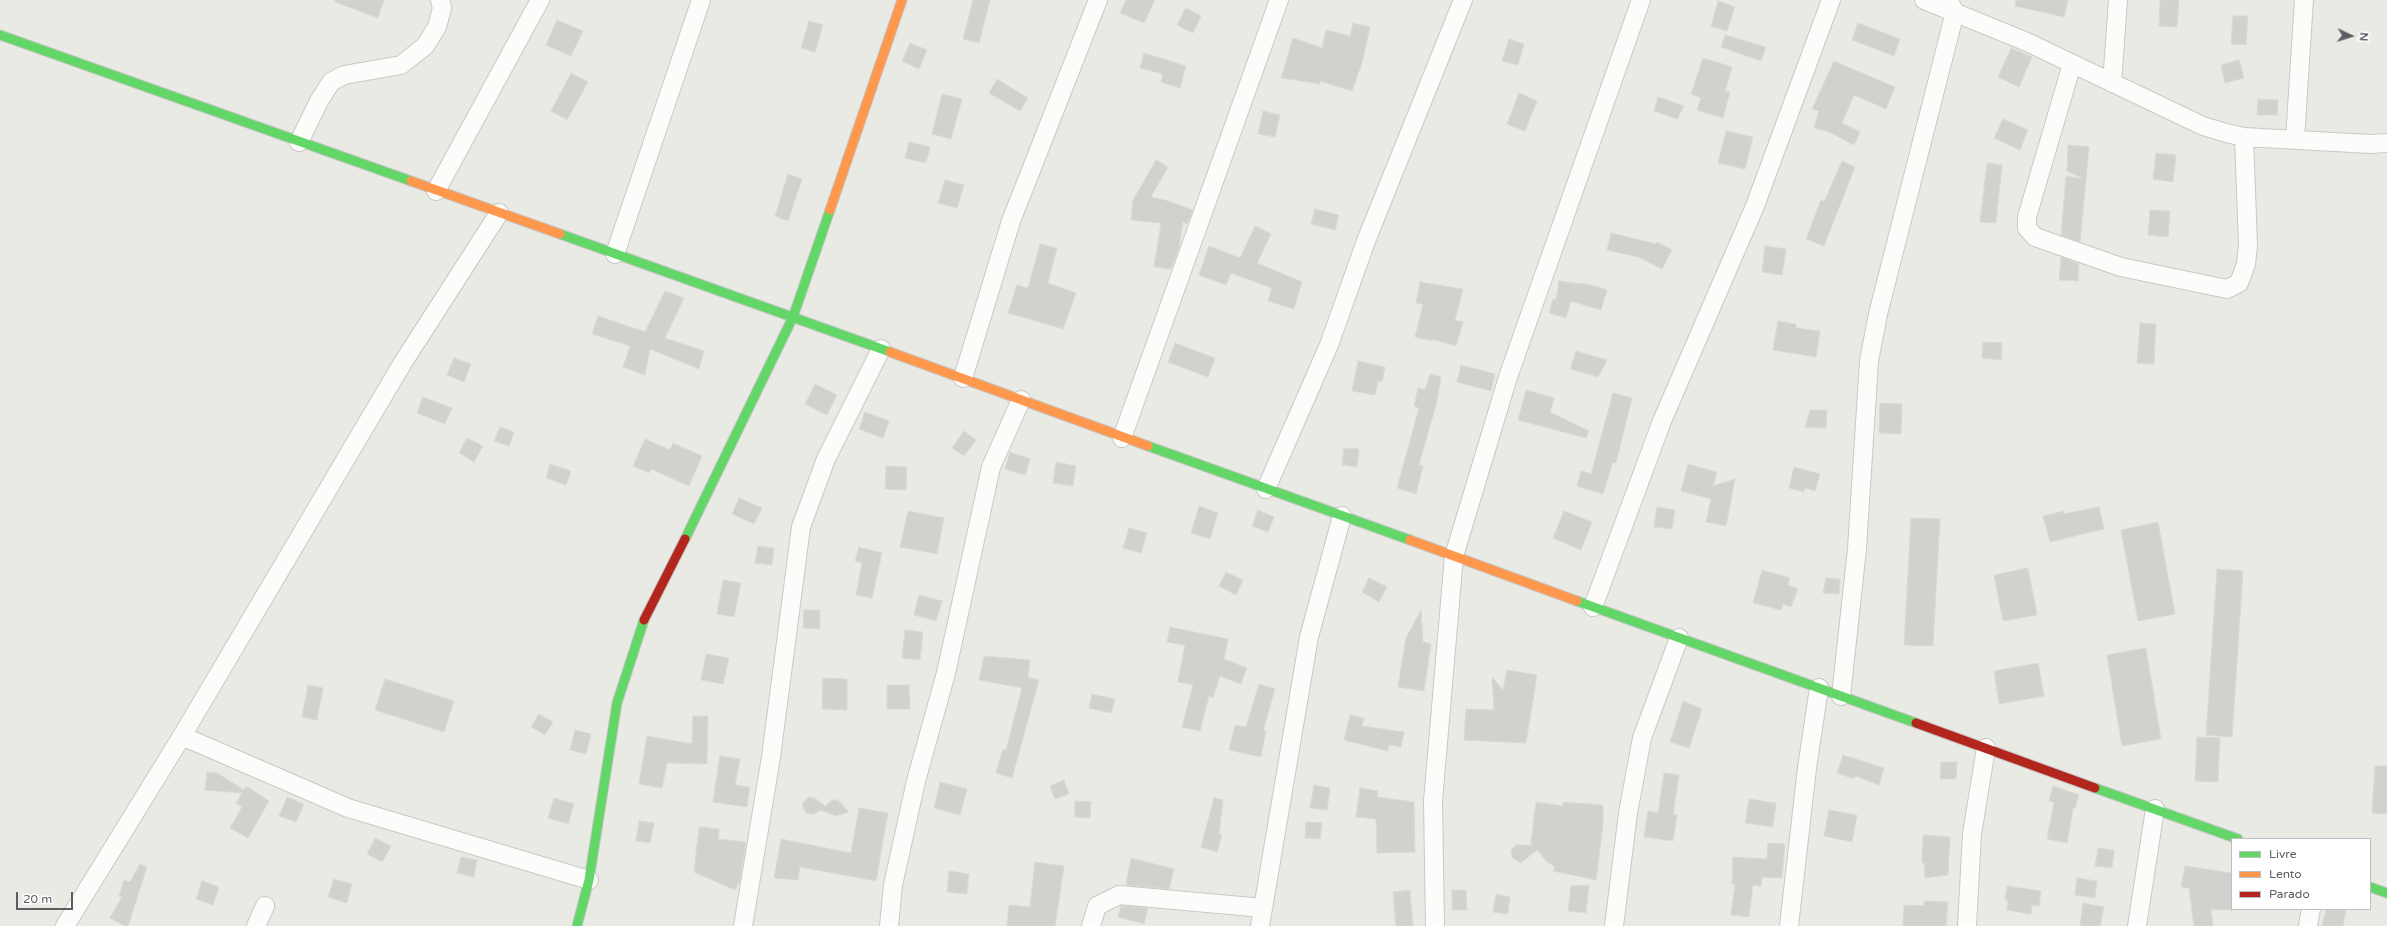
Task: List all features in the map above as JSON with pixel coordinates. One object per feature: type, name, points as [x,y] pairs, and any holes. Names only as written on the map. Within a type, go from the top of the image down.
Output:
[{"type":"street","points":[[299,142],[319,101],[331,82],[344,75],[402,65],[425,46],[437,27],[442,8],[440,0]]},
{"type":"street","points":[[436,191],[540,0]]},
{"type":"street","points":[[615,254],[701,0]]},
{"type":"street","points":[[577,926],[589,880],[617,703],[645,616],[691,528],[793,317],[902,0]]},
{"type":"street","points":[[963,378],[1011,221],[1098,0]]},
{"type":"street","points":[[1122,438],[1279,0]]},
{"type":"street","points":[[1266,489],[1329,345],[1366,241],[1463,0]]},
{"type":"street","points":[[1436,926],[1432,801],[1454,556],[1508,377],[1640,0]]},
{"type":"street","points":[[1593,607],[1662,421],[1755,206],[1831,0]]},
{"type":"street","points":[[1924,0],[1951,6],[2203,126],[2244,137],[2370,144],[2387,143]]},
{"type":"street","points":[[2112,83],[2118,0]]},
{"type":"street","points":[[2295,139],[2304,0]]},
{"type":"street","points":[[1841,696],[1857,549],[1869,361],[1878,314],[1951,6]]},
{"type":"street","points":[[0,35],[963,378],[1122,438],[1454,556],[2235,838]]},
{"type":"street","points":[[2072,64],[2027,217],[2027,228],[2035,237],[2121,267],[2226,289],[2239,283],[2246,264],[2248,245],[2244,137]]},
{"type":"street","points":[[65,926],[182,736],[402,364],[499,212]]},
{"type":"street","points":[[743,926],[771,757],[801,527],[826,459],[881,349]]},
{"type":"street","points":[[888,926],[894,885],[916,781],[946,673],[991,467],[1021,400]]},
{"type":"street","points":[[1260,926],[1309,637],[1342,516]]},
{"type":"street","points":[[1614,926],[1628,813],[1642,738],[1679,638]]},
{"type":"street","points":[[1789,926],[1807,768],[1819,688]]},
{"type":"street","points":[[182,736],[348,808],[589,880]]},
{"type":"street","points":[[1967,926],[1972,834],[1986,748]]},
{"type":"street","points":[[2137,926],[2156,809]]},
{"type":"street","points":[[2371,887],[2387,893]]},
{"type":"street","points":[[1091,926],[1097,906],[1119,895],[1263,908]]},
{"type":"street","points":[[256,926],[265,906]]},
{"type":"street","points":[[2308,926],[2311,910]]},
{"type":"building","points":[[335,0],[384,0],[378,18],[335,2]]},
{"type":"building","points":[[973,0],[990,0],[979,43],[963,39]]},
{"type":"building","points":[[1126,0],[1155,0],[1144,23],[1120,13]]},
{"type":"building","points":[[2016,0],[2068,0],[2064,17],[2015,6]]},
{"type":"building","points":[[2160,0],[2179,0],[2177,27],[2159,26]]},
{"type":"building","points":[[1718,1],[1735,7],[1727,31],[1711,26]]},
{"type":"building","points":[[1186,8],[1201,16],[1193,33],[1177,25]]},
{"type":"building","points":[[2233,16],[2248,16],[2246,45],[2231,44]]},
{"type":"building","points":[[557,20],[583,31],[571,56],[546,45]]},
{"type":"building","points":[[809,21],[823,25],[815,52],[801,48]]},
{"type":"building","points":[[1353,23],[1370,27],[1362,63],[1352,91],[1320,81],[1320,84],[1281,78],[1293,38],[1322,48],[1326,30],[1350,36]]},
{"type":"building","points":[[1858,23],[1900,39],[1894,56],[1852,40]]},
{"type":"building","points":[[1725,35],[1766,47],[1761,61],[1721,47]]},
{"type":"building","points":[[1509,39],[1524,44],[1518,65],[1502,61]]},
{"type":"building","points":[[910,43],[927,50],[919,69],[902,61]]},
{"type":"building","points":[[2011,48],[2032,57],[2019,87],[1998,77]]},
{"type":"building","points":[[1144,53],[1186,66],[1180,88],[1161,82],[1163,74],[1140,68]]},
{"type":"building","points":[[1703,58],[1732,67],[1725,91],[1730,92],[1723,118],[1697,110],[1701,98],[1691,94]]},
{"type":"building","points":[[2239,60],[2244,78],[2225,83],[2221,65]]},
{"type":"building","points":[[1834,61],[1895,87],[1886,109],[1854,95],[1842,123],[1860,132],[1854,145],[1829,132],[1814,128],[1819,111],[1812,109]]},
{"type":"building","points":[[571,73],[588,82],[567,120],[551,111]]},
{"type":"building","points":[[997,79],[1028,98],[1020,111],[989,93]]},
{"type":"building","points":[[1519,93],[1537,101],[1525,131],[1507,124]]},
{"type":"building","points":[[942,94],[962,99],[951,139],[932,134]]},
{"type":"building","points":[[1658,97],[1684,106],[1677,119],[1654,111]]},
{"type":"building","points":[[2258,99],[2278,100],[2277,115],[2257,115]]},
{"type":"building","points":[[1263,111],[1280,115],[1275,137],[1258,134]]},
{"type":"building","points":[[2003,119],[2028,130],[2020,150],[1994,138]]},
{"type":"building","points":[[1726,131],[1753,137],[1745,169],[1718,163]]},
{"type":"building","points":[[909,142],[930,147],[926,163],[905,158]]},
{"type":"building","points":[[2068,145],[2089,147],[2080,242],[2061,235],[2066,176],[2084,179],[2067,171]]},
{"type":"building","points":[[2156,153],[2176,155],[2173,182],[2153,179]]},
{"type":"building","points":[[1156,160],[1168,167],[1151,197],[1165,200],[1193,210],[1187,224],[1183,222],[1179,248],[1171,269],[1154,267],[1161,223],[1131,220],[1133,200]]},
{"type":"building","points":[[1842,161],[1855,167],[1824,246],[1806,239],[1821,200],[1824,202]]},
{"type":"building","points":[[1987,163],[2002,165],[1996,223],[1980,222]]},
{"type":"building","points":[[788,174],[802,179],[788,221],[775,216]]},
{"type":"building","points":[[945,180],[964,185],[957,208],[938,203]]},
{"type":"building","points":[[1315,209],[1339,215],[1335,230],[1311,224]]},
{"type":"building","points":[[2150,210],[2170,211],[2168,237],[2148,235]]},
{"type":"building","points":[[1255,226],[1271,234],[1257,263],[1302,282],[1294,309],[1268,301],[1272,288],[1231,273],[1226,285],[1199,275],[1209,246],[1240,258]]},
{"type":"building","points":[[1611,233],[1656,244],[1657,242],[1672,250],[1662,269],[1638,257],[1607,250]]},
{"type":"building","points":[[1040,244],[1057,248],[1048,283],[1076,293],[1063,329],[1008,313],[1017,285],[1028,288]]},
{"type":"building","points":[[1765,246],[1786,249],[1782,275],[1762,272]]},
{"type":"building","points":[[2061,257],[2079,264],[2078,281],[2059,280]]},
{"type":"building","points":[[1559,281],[1591,285],[1607,290],[1601,310],[1571,301],[1566,318],[1549,313],[1553,299],[1556,300]]},
{"type":"building","points":[[1420,282],[1463,289],[1455,320],[1463,322],[1456,346],[1432,339],[1432,341],[1415,337],[1423,304],[1416,303]]},
{"type":"building","points":[[665,291],[684,298],[665,338],[704,351],[699,369],[650,349],[645,375],[623,367],[630,346],[592,334],[598,316],[645,332]]},
{"type":"building","points":[[1778,321],[1796,324],[1796,328],[1820,331],[1816,357],[1773,350]]},
{"type":"building","points":[[2140,323],[2156,324],[2154,364],[2137,363]]},
{"type":"building","points":[[1983,342],[2002,343],[2001,360],[1982,358]]},
{"type":"building","points":[[1175,343],[1215,358],[1208,377],[1168,362]]},
{"type":"building","points":[[1576,351],[1607,360],[1598,377],[1570,369]]},
{"type":"building","points":[[454,358],[471,364],[464,382],[447,375]]},
{"type":"building","points":[[1358,361],[1385,367],[1382,382],[1378,381],[1375,395],[1352,391]]},
{"type":"building","points":[[1461,365],[1495,374],[1491,391],[1457,382]]},
{"type":"building","points":[[1430,374],[1441,377],[1437,401],[1419,465],[1423,466],[1416,494],[1397,488],[1419,408],[1414,406],[1418,388],[1425,390]]},
{"type":"building","points":[[815,384],[837,395],[827,415],[805,404]]},
{"type":"building","points":[[1526,390],[1554,398],[1550,412],[1589,431],[1586,438],[1518,420]]},
{"type":"building","points":[[1613,393],[1632,398],[1616,463],[1613,462],[1603,494],[1577,486],[1581,471],[1591,474]]},
{"type":"building","points":[[423,397],[452,408],[445,424],[417,413]]},
{"type":"building","points":[[1880,403],[1902,404],[1901,434],[1879,433]]},
{"type":"building","points":[[1810,410],[1827,410],[1826,428],[1805,427]]},
{"type":"building","points":[[865,412],[889,421],[883,438],[859,429]]},
{"type":"building","points":[[500,427],[514,432],[509,446],[494,441]]},
{"type":"building","points":[[964,431],[976,440],[964,456],[952,448]]},
{"type":"building","points":[[467,438],[483,446],[474,462],[459,453]]},
{"type":"building","points":[[645,439],[670,450],[673,443],[702,456],[689,486],[651,469],[649,473],[633,466]]},
{"type":"building","points":[[1344,448],[1359,449],[1357,467],[1342,465]]},
{"type":"building","points":[[1010,452],[1030,459],[1025,475],[1005,469]]},
{"type":"building","points":[[1056,462],[1076,466],[1073,486],[1053,483]]},
{"type":"building","points":[[550,464],[571,471],[566,485],[546,478]]},
{"type":"building","points":[[1688,464],[1717,472],[1713,486],[1735,479],[1726,526],[1706,522],[1711,499],[1681,491]]},
{"type":"building","points":[[886,466],[907,467],[906,490],[885,489]]},
{"type":"building","points":[[1794,467],[1820,474],[1815,491],[1805,488],[1804,492],[1789,488]]},
{"type":"building","points":[[739,498],[762,508],[754,524],[732,514]]},
{"type":"building","points":[[1199,506],[1218,513],[1210,539],[1191,533]]},
{"type":"building","points":[[1657,507],[1675,510],[1672,529],[1654,527]]},
{"type":"building","points":[[2099,507],[2104,529],[2050,542],[2043,516],[2064,511],[2064,514]]},
{"type":"building","points":[[1258,510],[1274,517],[1268,532],[1252,526]]},
{"type":"building","points":[[908,511],[944,518],[937,554],[900,547]]},
{"type":"building","points":[[1564,511],[1592,522],[1581,550],[1553,538]]},
{"type":"building","points":[[1911,518],[1940,519],[1933,646],[1904,645]]},
{"type":"building","points":[[2158,522],[2175,614],[2138,621],[2121,530]]},
{"type":"building","points":[[1129,528],[1147,533],[1141,553],[1123,548]]},
{"type":"building","points":[[758,546],[774,548],[772,565],[755,563]]},
{"type":"building","points":[[859,547],[882,553],[872,598],[856,595],[862,563],[855,561]]},
{"type":"building","points":[[2028,568],[2037,615],[2003,621],[1994,575]]},
{"type":"building","points":[[2217,569],[2243,571],[2232,737],[2206,735]]},
{"type":"building","points":[[1762,570],[1790,578],[1788,585],[1798,589],[1791,607],[1783,604],[1781,610],[1753,603]]},
{"type":"building","points":[[1226,572],[1243,580],[1236,595],[1219,586]]},
{"type":"building","points":[[1369,578],[1387,587],[1379,602],[1362,592]]},
{"type":"building","points":[[1826,578],[1840,579],[1839,594],[1823,593]]},
{"type":"building","points":[[723,580],[741,583],[734,617],[717,614]]},
{"type":"building","points":[[919,595],[942,601],[936,621],[914,615]]},
{"type":"building","points":[[804,610],[820,610],[820,629],[803,628]]},
{"type":"building","points":[[1421,610],[1423,642],[1431,644],[1424,691],[1398,687],[1406,638]]},
{"type":"building","points":[[1170,627],[1228,639],[1224,659],[1247,668],[1241,684],[1220,676],[1213,698],[1209,696],[1200,731],[1182,727],[1193,685],[1178,682],[1185,645],[1167,642]]},
{"type":"building","points":[[905,630],[923,632],[920,660],[902,658]]},
{"type":"building","points":[[2146,648],[2161,739],[2122,746],[2107,655]]},
{"type":"building","points":[[706,654],[729,658],[723,684],[701,680]]},
{"type":"building","points":[[984,656],[1030,660],[1028,677],[1039,680],[1012,778],[996,773],[1003,749],[1006,750],[1022,688],[979,680]]},
{"type":"building","points":[[2038,663],[2044,696],[1999,704],[1994,671]]},
{"type":"building","points":[[1507,670],[1537,675],[1526,743],[1464,740],[1466,709],[1494,710],[1492,677],[1503,690]]},
{"type":"building","points":[[823,678],[847,679],[847,710],[822,709]]},
{"type":"building","points":[[385,679],[454,701],[444,732],[375,710]]},
{"type":"building","points":[[1259,684],[1275,689],[1263,731],[1266,731],[1261,757],[1229,750],[1235,725],[1246,727]]},
{"type":"building","points":[[308,685],[323,688],[317,720],[302,717]]},
{"type":"building","points":[[887,685],[909,685],[910,709],[887,709]]},
{"type":"building","points":[[1092,694],[1115,699],[1111,713],[1089,708]]},
{"type":"building","points":[[1683,701],[1702,709],[1689,748],[1670,742]]},
{"type":"building","points":[[539,714],[553,722],[545,735],[531,727]]},
{"type":"building","points":[[1350,715],[1364,718],[1362,726],[1404,732],[1401,747],[1389,745],[1388,751],[1344,740]]},
{"type":"building","points":[[693,716],[708,716],[707,764],[667,763],[662,788],[639,784],[647,736],[692,744]]},
{"type":"building","points":[[575,730],[591,734],[586,754],[570,750]]},
{"type":"building","points":[[2197,737],[2220,738],[2218,782],[2195,781]]},
{"type":"building","points":[[1843,755],[1884,768],[1879,785],[1855,776],[1854,779],[1837,773]]},
{"type":"building","points":[[720,756],[740,759],[735,785],[750,787],[747,807],[713,802]]},
{"type":"building","points":[[1941,762],[1957,762],[1956,779],[1940,779]]},
{"type":"building","points":[[2375,766],[2387,766],[2387,814],[2372,813]]},
{"type":"building","points":[[207,772],[217,773],[244,790],[246,786],[269,801],[248,838],[230,828],[242,807],[236,803],[242,793],[205,790]]},
{"type":"building","points":[[1664,773],[1679,775],[1673,815],[1677,815],[1673,841],[1644,837],[1648,811],[1658,813]]},
{"type":"building","points":[[1064,780],[1069,794],[1055,799],[1050,786]]},
{"type":"building","points":[[940,782],[967,789],[960,815],[934,808]]},
{"type":"building","points":[[1314,785],[1330,788],[1327,810],[1310,808]]},
{"type":"building","points":[[2053,786],[2079,795],[2075,808],[2073,808],[2067,843],[2047,839],[2054,802],[2049,801]]},
{"type":"building","points":[[1360,788],[1378,791],[1377,797],[1414,802],[1415,852],[1377,853],[1376,819],[1356,817]]},
{"type":"building","points":[[287,797],[304,804],[296,822],[279,816]]},
{"type":"building","points":[[809,797],[815,798],[825,806],[832,800],[838,800],[849,812],[836,816],[821,810],[813,814],[806,813],[802,804]]},
{"type":"building","points":[[554,798],[574,804],[568,824],[548,818]]},
{"type":"building","points":[[1214,798],[1223,800],[1219,834],[1222,834],[1217,852],[1201,847]]},
{"type":"building","points":[[1749,799],[1776,803],[1773,827],[1745,823]]},
{"type":"building","points":[[1075,801],[1091,802],[1090,818],[1075,817]]},
{"type":"building","points":[[1536,802],[1563,806],[1563,802],[1603,805],[1603,825],[1596,880],[1553,871],[1555,867],[1546,861],[1537,850],[1521,863],[1512,858],[1511,851],[1516,845],[1533,845],[1531,842]]},
{"type":"building","points":[[859,808],[888,813],[876,881],[800,867],[798,880],[774,878],[781,839],[851,853]]},
{"type":"building","points":[[1829,810],[1857,815],[1852,842],[1824,836]]},
{"type":"building","points":[[639,821],[654,823],[650,843],[636,841]]},
{"type":"building","points":[[1306,822],[1322,823],[1320,839],[1305,838]]},
{"type":"building","points":[[699,827],[719,829],[718,839],[746,842],[740,880],[735,890],[694,872]]},
{"type":"building","points":[[1923,835],[1950,837],[1948,875],[1925,878],[1924,863],[1922,862]]},
{"type":"building","points":[[375,838],[391,846],[382,862],[367,854]]},
{"type":"building","points":[[1768,843],[1785,844],[1782,878],[1762,877],[1761,886],[1753,885],[1749,917],[1731,915],[1735,884],[1732,884],[1733,857],[1767,859]]},
{"type":"building","points":[[2098,848],[2114,850],[2112,868],[2095,866]]},
{"type":"building","points":[[461,857],[477,860],[474,877],[457,873]]},
{"type":"building","points":[[1131,858],[1174,869],[1169,889],[1126,885]]},
{"type":"building","points":[[1035,862],[1064,866],[1055,926],[1007,926],[1009,905],[1030,907]]},
{"type":"building","points":[[140,864],[147,867],[128,926],[125,926],[110,918],[122,897],[119,896],[124,880],[130,882]]},
{"type":"building","points":[[2185,866],[2231,873],[2231,910],[2211,909],[2213,926],[2194,926],[2189,888],[2181,887]]},
{"type":"building","points":[[949,871],[969,874],[967,894],[947,892]]},
{"type":"building","points":[[2077,878],[2097,881],[2095,898],[2075,895]]},
{"type":"building","points":[[334,879],[352,884],[347,903],[328,897]]},
{"type":"building","points":[[202,881],[219,887],[213,905],[196,899]]},
{"type":"building","points":[[1589,885],[1586,913],[1568,911],[1571,886]]},
{"type":"building","points":[[2007,886],[2041,891],[2039,906],[2032,905],[2031,914],[2007,910],[2008,901],[2005,900]]},
{"type":"building","points":[[1410,890],[1413,926],[1396,926],[1393,892]]},
{"type":"building","points":[[1452,890],[1466,890],[1467,910],[1452,910]]},
{"type":"building","points":[[1496,894],[1510,897],[1508,914],[1493,912]]},
{"type":"building","points":[[1924,901],[1948,902],[1946,926],[1903,926],[1904,905],[1924,906]]},
{"type":"building","points":[[2083,903],[2104,907],[2100,926],[2080,926]]},
{"type":"building","points":[[1121,906],[1148,908],[1144,924],[1118,917]]},
{"type":"building","points":[[2326,910],[2346,910],[2343,926],[2322,926]]},
{"type":"traffic: fast","points":[[0,35],[411,181]]},
{"type":"traffic: fast","points":[[685,539],[793,317],[830,210]]},
{"type":"traffic: fast","points":[[560,234],[890,352]]},
{"type":"traffic: fast","points":[[1148,446],[1410,540]]},
{"type":"traffic: fast","points":[[1577,601],[1916,723]]},
{"type":"traffic: fast","points":[[577,926],[589,880],[617,703],[644,620]]},
{"type":"traffic: fast","points":[[2095,788],[2235,838]]},
{"type":"traffic: fast","points":[[2371,887],[2387,893]]},
{"type":"traffic: slow","points":[[830,210],[902,0]]},
{"type":"traffic: slow","points":[[411,181],[560,234]]},
{"type":"traffic: slow","points":[[890,352],[1148,446]]},
{"type":"traffic: slow","points":[[1410,540],[1577,601]]},
{"type":"traffic: jam","points":[[644,620],[685,539]]},
{"type":"traffic: jam","points":[[1916,723],[2095,788]]}]
